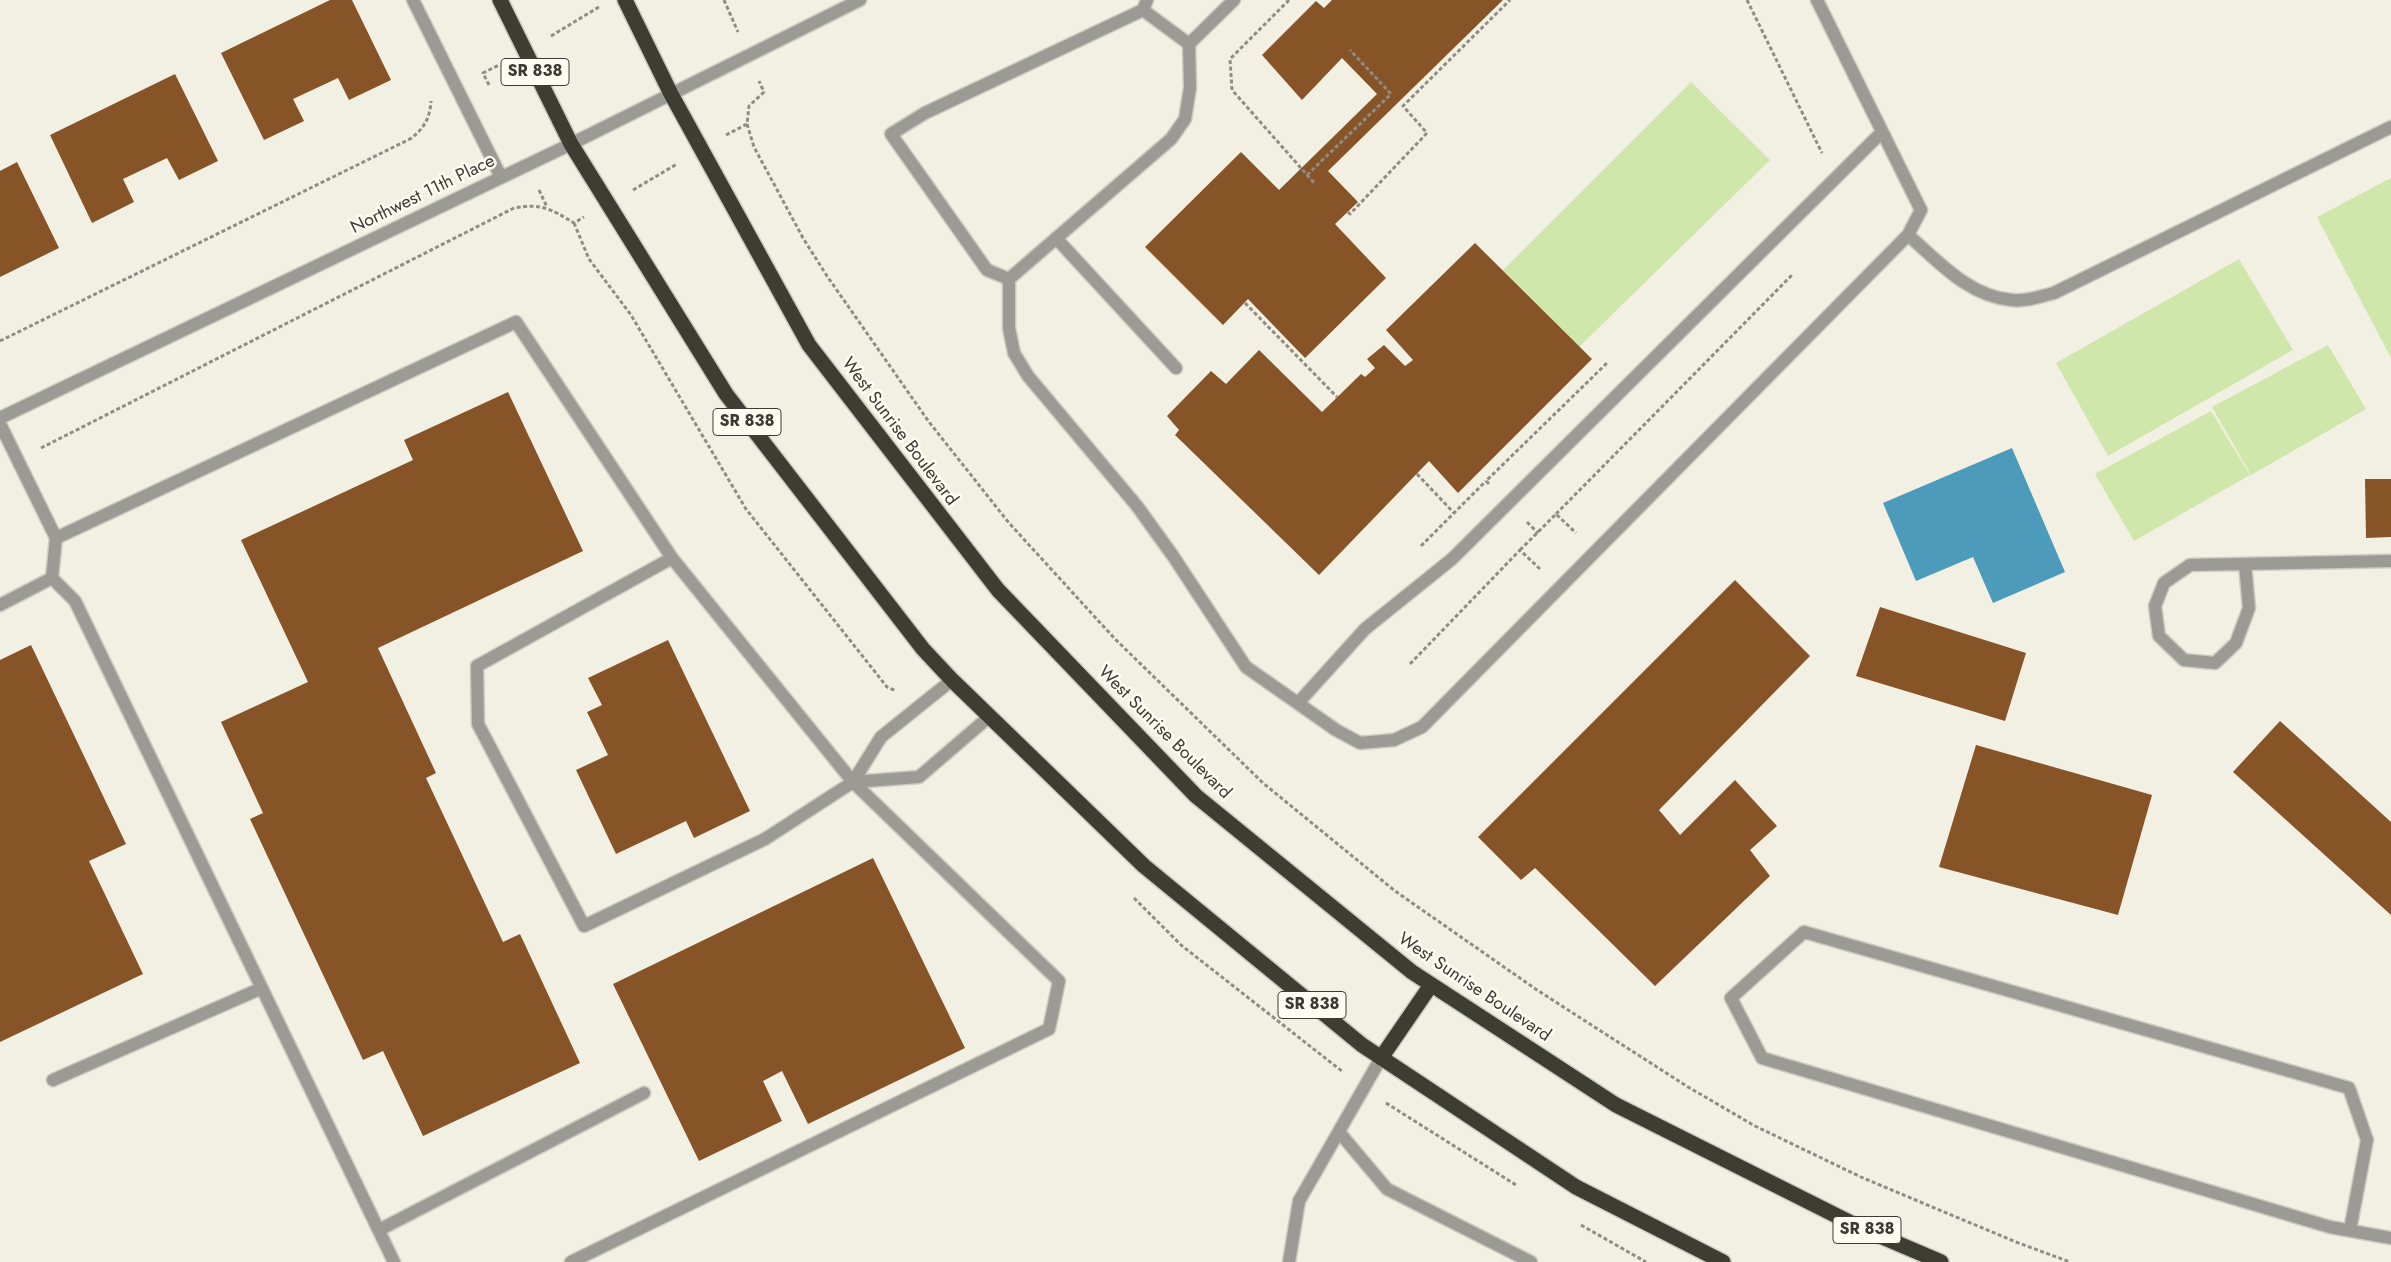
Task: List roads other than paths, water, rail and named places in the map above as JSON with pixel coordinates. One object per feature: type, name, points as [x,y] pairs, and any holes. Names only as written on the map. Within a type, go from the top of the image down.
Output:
[{"type":"highway","name":"SR 838","points":[[500,0],[571,144],[726,394],[923,649],[952,680],[1144,866],[1362,1045],[1576,1188],[1723,1262]]},
{"type":"highway","name":"West Sunrise Boulevard","points":[[625,0],[671,94],[809,345],[998,590],[1196,796],[1412,972],[1616,1105],[1859,1227],[1941,1262]]},
{"type":"highway","points":[[1381,1058],[1431,984]]},
{"type":"street","points":[[413,0],[501,177]]},
{"type":"street","name":"Northwest 11th Place","points":[[0,418],[571,144],[860,0]]},
{"type":"street","points":[[1009,279],[1171,139],[1185,119],[1190,88],[1189,44],[1234,0]]},
{"type":"street","points":[[1009,279],[1010,328],[1014,353],[1028,376],[1137,506],[1173,556],[1246,667],[1299,702],[1336,730],[1360,743],[1394,740],[1422,727],[1908,235],[1921,210],[1817,0]]},
{"type":"street","points":[[1009,279],[987,270],[891,134],[925,113],[1145,5],[1189,44]]},
{"type":"street","points":[[1908,235],[1951,273],[1983,294],[2013,301],[2054,293],[2391,127]]},
{"type":"street","points":[[1299,702],[1365,629],[1452,558],[1882,132]]},
{"type":"street","points":[[1056,238],[1176,368]]},
{"type":"street","points":[[56,538],[516,322],[672,558],[853,782],[1059,981],[1049,1029],[570,1262]]},
{"type":"street","points":[[0,424],[56,538],[52,578]]},
{"type":"street","points":[[672,558],[477,666],[478,724],[584,926],[765,839],[853,782],[881,737],[952,680]]},
{"type":"street","points":[[2245,564],[2249,608],[2236,643],[2216,663],[2184,660],[2159,636],[2155,606],[2164,583],[2190,565],[2391,561]]},
{"type":"street","points":[[0,605],[52,578]]},
{"type":"street","points":[[52,578],[75,601],[394,1262]]},
{"type":"street","points":[[853,782],[919,777],[990,716]]},
{"type":"street","points":[[2350,1230],[2367,1140],[2349,1088],[1804,932],[1731,998],[1762,1058],[2330,1227],[2391,1238]]},
{"type":"street","points":[[53,1080],[262,988]]},
{"type":"street","points":[[1289,1262],[1299,1202],[1381,1058]]},
{"type":"street","points":[[378,1230],[644,1093]]},
{"type":"street","points":[[1339,1132],[1387,1189],[1531,1262]]},
{"type":"water","points":[[2012,448],[2065,572],[1993,603],[1973,557],[1916,581],[1883,503]]}]
